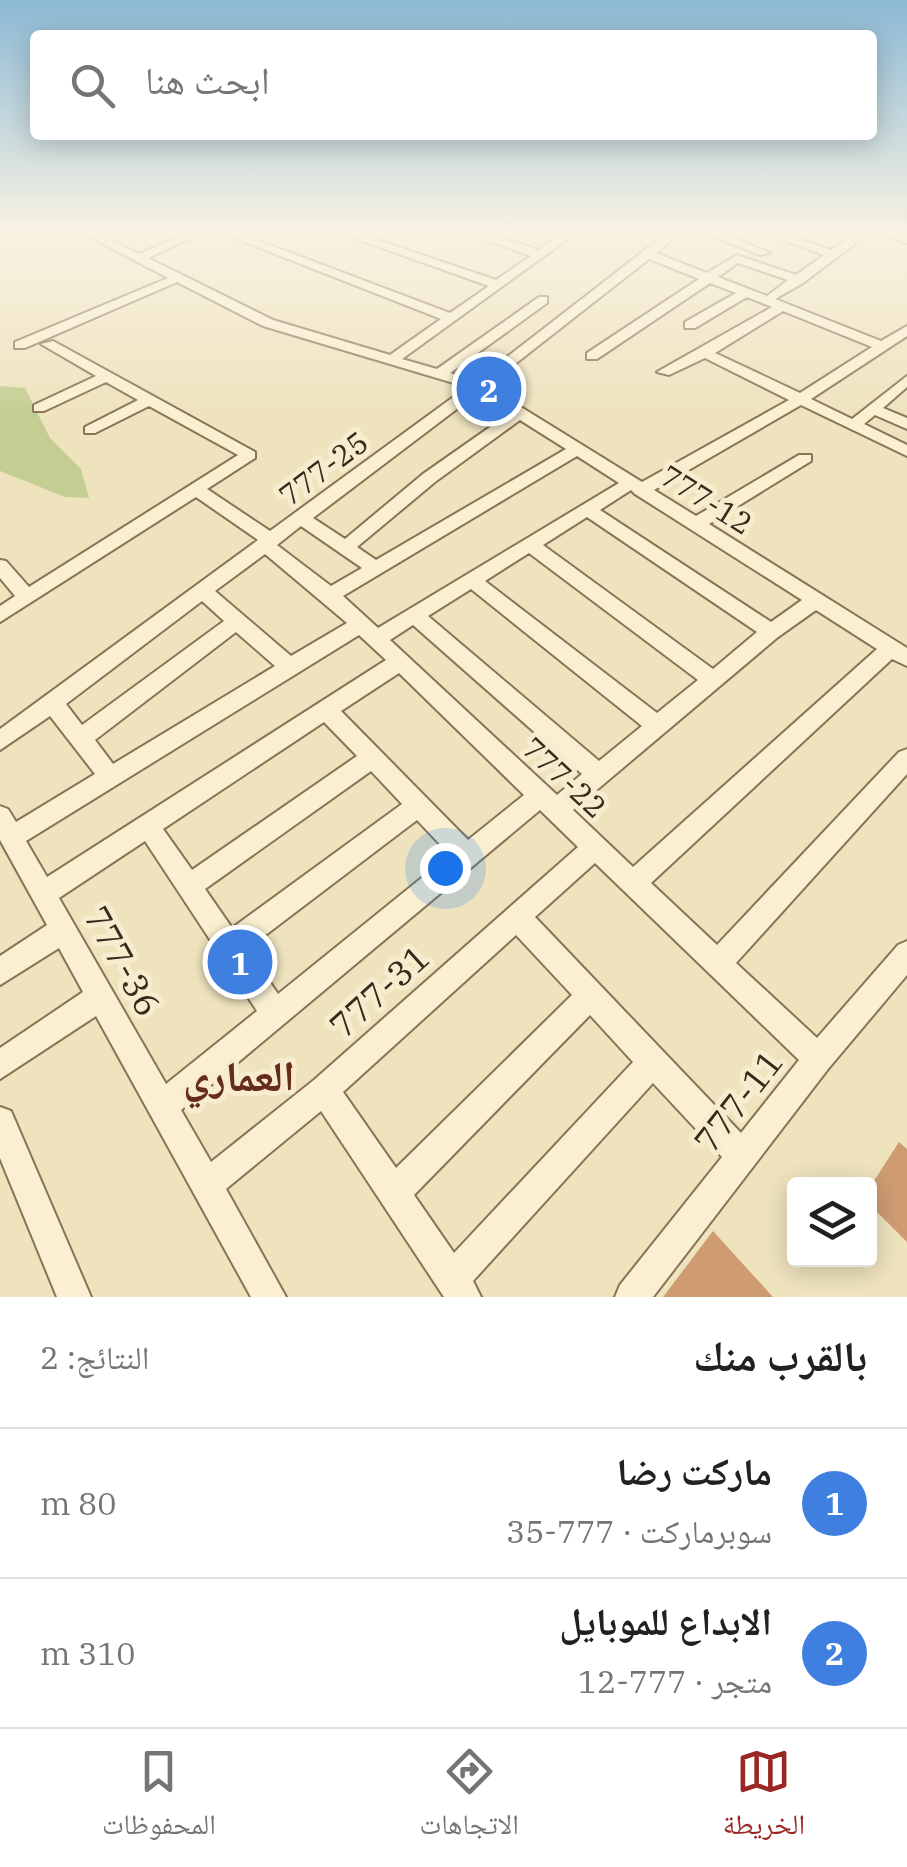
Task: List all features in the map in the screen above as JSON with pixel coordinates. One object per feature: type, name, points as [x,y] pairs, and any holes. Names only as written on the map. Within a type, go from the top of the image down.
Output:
[{"type":"street","points":[[20,345],[141,294]]},
{"type":"street","name":"777-12","points":[[207,294],[296,334],[478,386],[899,653]]},
{"type":"street","points":[[386,294],[451,318]]},
{"type":"street","points":[[393,359],[486,294]]},
{"type":"street","name":"777-25","points":[[0,742],[596,294]]},
{"type":"street","points":[[592,356],[685,294]]},
{"type":"street","points":[[690,325],[743,294]]},
{"type":"street","points":[[751,294],[883,346]]},
{"type":"street","points":[[664,372],[705,353],[785,294]]},
{"type":"street","points":[[439,374],[542,300]]},
{"type":"street","points":[[6,827],[110,777],[290,667],[368,631],[414,615],[588,510],[801,398],[907,330]]},
{"type":"street","points":[[0,615],[249,455],[48,344]]},
{"type":"street","points":[[705,353],[907,451]]},
{"type":"street","points":[[40,408],[108,376]]},
{"type":"street","points":[[854,425],[907,381]]},
{"type":"street","points":[[90,430],[150,399]]},
{"type":"street","points":[[873,409],[907,424]]},
{"type":"street","points":[[345,548],[429,478],[520,412]]},
{"type":"street","points":[[330,595],[578,450]]},
{"type":"street","points":[[696,524],[805,458]]},
{"type":"street","name":"777-22","points":[[197,490],[330,595],[818,1059]]},
{"type":"street","points":[[588,510],[770,632]]},
{"type":"street","points":[[301,518],[375,568]]},
{"type":"street","points":[[530,545],[713,680]]},
{"type":"street","points":[[0,566],[27,598]]},
{"type":"street","points":[[472,580],[658,726]]},
{"type":"street","points":[[203,592],[290,667]]},
{"type":"street","points":[[161,1107],[468,858],[598,774],[770,632],[816,600]]},
{"type":"street","points":[[414,615],[598,774]]},
{"type":"street","points":[[80,739],[237,622]]},
{"type":"street","points":[[634,882],[899,653]]},
{"type":"street","points":[[43,894],[399,662]]},
{"type":"street","points":[[52,702],[110,777]]},
{"type":"street","points":[[325,709],[468,858]]},
{"type":"street","points":[[189,886],[372,758]]},
{"type":"street","points":[[719,962],[907,759]]},
{"type":"street","points":[[229,946],[418,806]]},
{"type":"street","points":[[148,826],[275,1014]]},
{"type":"street","name":"777-36","points":[[6,827],[270,1297]]},
{"type":"street","name":"777-31","points":[[207,1185],[324,1090],[595,847]]},
{"type":"street","points":[[518,918],[743,1158]]},
{"type":"street","points":[[0,972],[63,930]]},
{"type":"street","name":"777-11","points":[[632,1297],[818,1059],[907,954]]},
{"type":"street","points":[[394,1194],[591,995]]},
{"type":"street","points":[[0,1065],[100,997]]},
{"type":"street","points":[[324,1090],[458,1288],[654,1062]]},
{"type":"street","points":[[0,1122],[74,1297]]},
{"type":"green space","points":[[0,386],[25,388],[50,438],[81,469],[89,498],[65,497],[0,471]]},
{"type":"building","points":[[899,1142],[907,1149],[907,1242],[877,1212],[876,1177]]},
{"type":"building","points":[[713,1231],[773,1297],[663,1297]]},
{"type":"place","name":"الابداع للموبايل","points":[[489,389]]},
{"type":"place","name":"ماركت رضا","points":[[240,962]]},
{"type":"district","name":"العماري","points":[[239,1075]]}]
